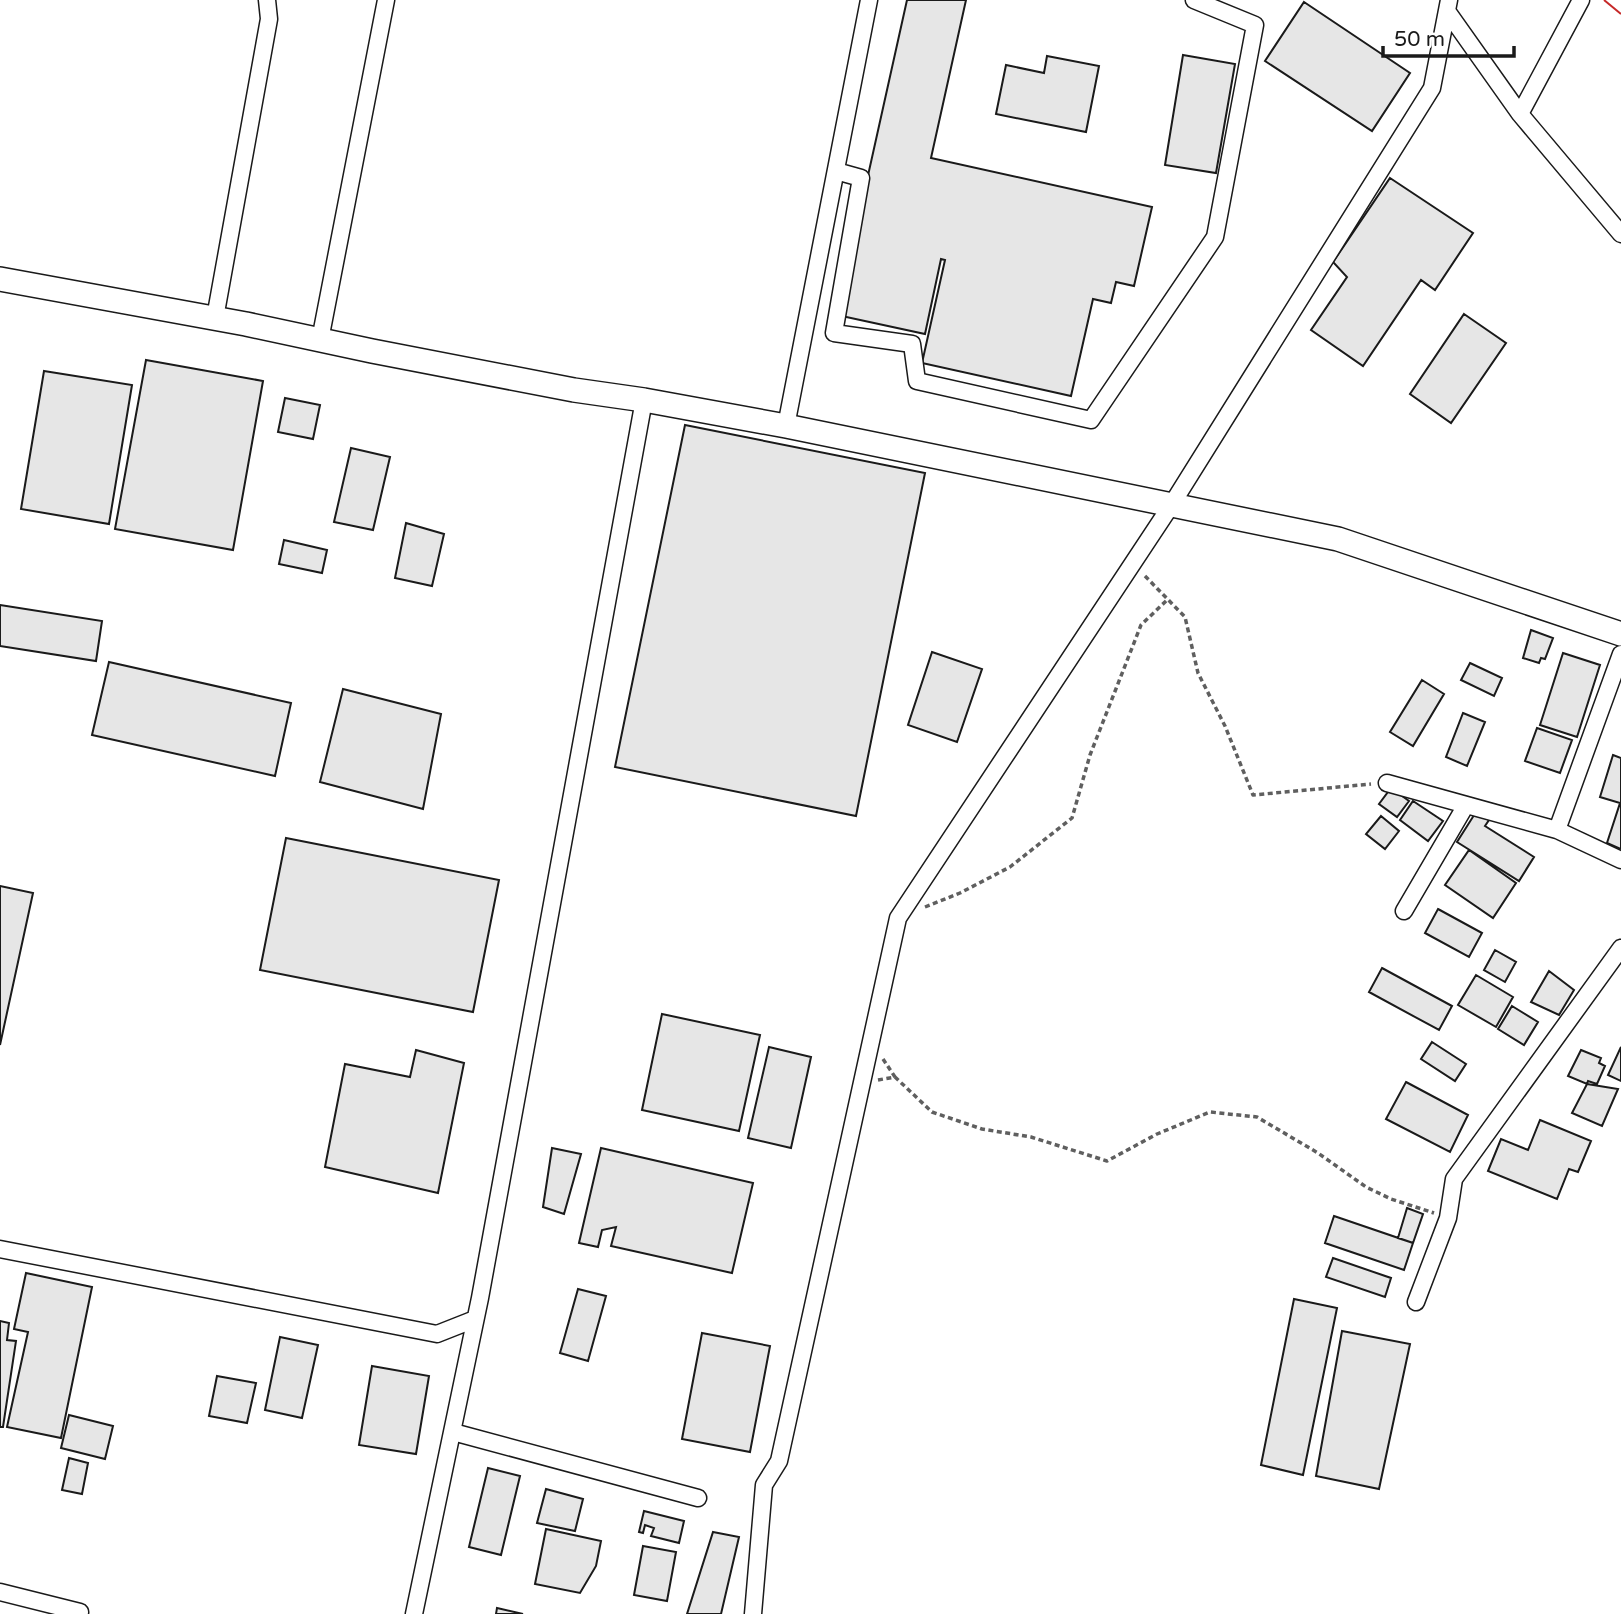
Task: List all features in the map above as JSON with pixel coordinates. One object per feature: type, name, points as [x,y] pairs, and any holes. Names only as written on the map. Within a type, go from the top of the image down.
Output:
[{"type":"main road","points":[[0,279],[215,318],[561,387],[786,426],[1338,539],[1621,634]]},
{"type":"street","points":[[215,318],[269,19],[267,0]]},
{"type":"street","points":[[320,340],[386,0]]},
{"type":"street","points":[[786,426],[869,0]]},
{"type":"street","points":[[836,171],[861,178],[834,333],[912,344],[917,381],[1091,420],[1215,237],[1255,25],[1194,0]]},
{"type":"street","points":[[1520,114],[1581,0]]},
{"type":"street","points":[[1448,6],[1520,114],[1621,234]]},
{"type":"street","points":[[753,1614],[764,1485],[779,1461],[898,918],[1172,504],[1432,88],[1448,6]]},
{"type":"street","points":[[414,1614],[475,1319],[644,400]]},
{"type":"street","points":[[1557,830],[1621,654]]},
{"type":"street","points":[[1387,783],[1557,830],[1621,859]]},
{"type":"street","points":[[1404,911],[1466,805]]},
{"type":"street","points":[[1416,1302],[1448,1217],[1454,1179],[1621,948]]},
{"type":"street","points":[[0,1249],[437,1334],[475,1319]]},
{"type":"street","points":[[453,1432],[698,1498]]},
{"type":"street","points":[[0,1592],[80,1612]]},
{"type":"path","points":[[1132,563],[1185,617],[1198,673],[1226,726],[1253,795],[1387,783]]},
{"type":"path","points":[[898,918],[960,893],[1010,867],[1072,818],[1090,755],[1141,625],[1167,600]]},
{"type":"path","points":[[862,1083],[895,1077],[932,1112],[982,1129],[1031,1137],[1107,1161],[1157,1134],[1210,1112],[1257,1117],[1318,1153],[1367,1187],[1391,1199],[1448,1217]]},
{"type":"building","points":[[907,0],[966,0],[931,158],[1152,207],[1134,286],[1116,282],[1111,303],[1093,299],[1071,396],[922,363],[945,260],[941,259],[925,334],[837,315]]},
{"type":"building","points":[[1304,2],[1410,73],[1372,131],[1265,61]]},
{"type":"building","points":[[1183,55],[1235,64],[1216,173],[1165,165]]},
{"type":"building","points":[[1047,56],[1099,66],[1086,132],[996,114],[1006,65],[1044,73]]},
{"type":"building","points":[[1390,178],[1473,233],[1435,290],[1421,280],[1363,366],[1311,330],[1347,277],[1333,262]]},
{"type":"building","points":[[1464,314],[1506,343],[1451,423],[1410,394]]},
{"type":"building","points":[[146,360],[263,381],[233,550],[115,529]]},
{"type":"building","points":[[44,371],[132,385],[109,524],[21,509]]},
{"type":"building","points":[[285,398],[320,405],[313,439],[278,432]]},
{"type":"building","points":[[685,425],[925,473],[856,816],[615,767]]},
{"type":"building","points":[[351,448],[390,457],[373,530],[334,522]]},
{"type":"building","points":[[406,523],[444,534],[432,586],[395,578]]},
{"type":"building","points":[[284,540],[327,550],[322,573],[279,564]]},
{"type":"building","points":[[0,605],[102,621],[96,661],[0,646]]},
{"type":"building","points":[[1531,630],[1553,638],[1545,659],[1541,658],[1539,663],[1523,658]]},
{"type":"building","points":[[932,652],[982,669],[957,742],[908,725]]},
{"type":"building","points":[[1563,653],[1600,665],[1577,737],[1540,725]]},
{"type":"building","points":[[109,662],[291,703],[275,776],[92,735]]},
{"type":"building","points":[[1470,663],[1502,678],[1494,696],[1461,680]]},
{"type":"building","points":[[1422,680],[1444,694],[1413,746],[1390,732]]},
{"type":"building","points":[[343,689],[441,714],[423,809],[320,782]]},
{"type":"building","points":[[1463,713],[1485,722],[1467,766],[1446,757]]},
{"type":"building","points":[[1537,728],[1572,740],[1560,773],[1525,761]]},
{"type":"building","points":[[1613,755],[1621,758],[1621,849],[1607,843],[1620,803],[1600,797]]},
{"type":"building","points":[[1391,788],[1409,801],[1397,817],[1379,804]]},
{"type":"building","points":[[1413,801],[1443,821],[1428,841],[1400,820]]},
{"type":"building","points":[[1476,812],[1489,820],[1485,826],[1534,857],[1519,881],[1457,842]]},
{"type":"building","points":[[1381,816],[1399,831],[1385,849],[1366,834]]},
{"type":"building","points":[[286,838],[499,880],[473,1012],[260,970]]},
{"type":"building","points":[[1469,850],[1516,883],[1493,918],[1445,885]]},
{"type":"building","points":[[0,886],[33,893],[0,1045]]},
{"type":"building","points":[[1438,909],[1482,933],[1469,957],[1425,933]]},
{"type":"building","points":[[1495,950],[1516,962],[1505,982],[1484,970]]},
{"type":"building","points":[[1382,968],[1452,1006],[1439,1030],[1369,992]]},
{"type":"building","points":[[1549,971],[1574,990],[1559,1015],[1531,1002]]},
{"type":"building","points":[[1476,975],[1513,997],[1496,1027],[1458,1005]]},
{"type":"building","points":[[1512,1006],[1538,1022],[1524,1045],[1498,1029]]},
{"type":"building","points":[[662,1014],[760,1035],[739,1131],[642,1110]]},
{"type":"building","points":[[1432,1042],[1466,1064],[1455,1081],[1421,1059]]},
{"type":"building","points":[[769,1047],[811,1057],[791,1148],[748,1138]]},
{"type":"building","points":[[1621,1047],[1621,1081],[1608,1075]]},
{"type":"building","points":[[416,1050],[464,1063],[438,1193],[325,1167],[345,1064],[410,1077]]},
{"type":"building","points":[[1581,1050],[1601,1058],[1599,1063],[1605,1066],[1597,1084],[1588,1081],[1587,1084],[1568,1076]]},
{"type":"building","points":[[1406,1082],[1468,1115],[1450,1152],[1386,1119]]},
{"type":"building","points":[[1587,1084],[1618,1089],[1602,1126],[1572,1113]]},
{"type":"building","points":[[1540,1120],[1591,1141],[1578,1172],[1569,1169],[1557,1199],[1488,1171],[1501,1139],[1528,1150]]},
{"type":"building","points":[[552,1148],[581,1154],[564,1214],[543,1207]]},
{"type":"building","points":[[601,1148],[753,1183],[732,1273],[611,1246],[616,1227],[602,1230],[598,1247],[579,1243]]},
{"type":"building","points":[[1407,1208],[1423,1214],[1413,1243],[1398,1238]]},
{"type":"building","points":[[1334,1216],[1413,1243],[1404,1270],[1325,1243]]},
{"type":"building","points":[[1333,1258],[1391,1278],[1385,1297],[1326,1277]]},
{"type":"building","points":[[26,1273],[92,1287],[61,1438],[7,1427],[28,1332],[14,1329]]},
{"type":"building","points":[[578,1289],[606,1296],[588,1361],[560,1353]]},
{"type":"building","points":[[1294,1299],[1337,1308],[1303,1475],[1261,1465]]},
{"type":"building","points":[[0,1321],[9,1323],[7,1340],[16,1341],[3,1427],[0,1427]]},
{"type":"building","points":[[1342,1331],[1410,1344],[1379,1489],[1316,1476]]},
{"type":"building","points":[[702,1333],[770,1346],[750,1452],[682,1439]]},
{"type":"building","points":[[280,1337],[318,1345],[302,1418],[265,1410]]},
{"type":"building","points":[[372,1366],[429,1376],[416,1454],[359,1445]]},
{"type":"building","points":[[217,1376],[256,1383],[247,1423],[209,1416]]},
{"type":"building","points":[[69,1415],[113,1426],[105,1459],[61,1448]]},
{"type":"building","points":[[69,1458],[88,1463],[82,1494],[62,1490]]},
{"type":"building","points":[[488,1468],[520,1476],[501,1555],[469,1547]]},
{"type":"building","points":[[546,1489],[583,1499],[575,1531],[537,1523]]},
{"type":"building","points":[[644,1511],[684,1521],[679,1543],[651,1536],[654,1528],[645,1525],[643,1533],[639,1532]]},
{"type":"building","points":[[546,1529],[601,1541],[596,1566],[580,1593],[535,1584]]},
{"type":"building","points":[[713,1532],[739,1537],[721,1614],[687,1614]]},
{"type":"building","points":[[643,1546],[676,1552],[667,1601],[634,1595]]},
{"type":"building","points":[[497,1608],[523,1614],[496,1614]]},
{"type":"power","points":[[1604,0],[1621,14]]}]
